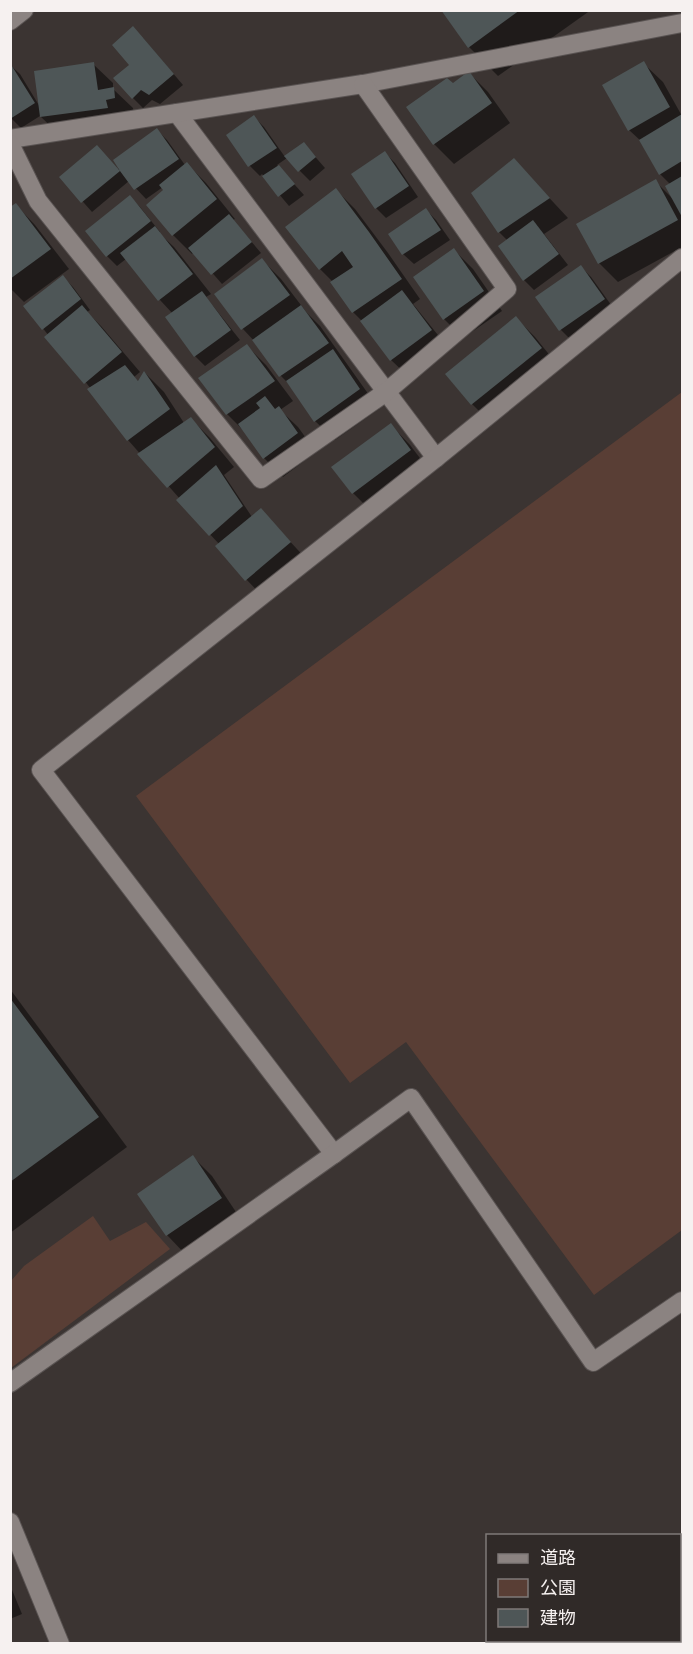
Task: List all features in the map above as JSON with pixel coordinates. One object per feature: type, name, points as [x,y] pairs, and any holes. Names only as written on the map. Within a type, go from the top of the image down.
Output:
[{"type":"street","points":[[10,21],[24,10]]},
{"type":"street","points":[[10,139],[363,84],[682,23]]},
{"type":"street","points":[[10,144],[38,201],[261,479],[386,392],[507,289],[363,84]]},
{"type":"street","points":[[177,113],[436,458]]},
{"type":"street","points":[[334,1154],[41,770],[436,458],[682,258]]},
{"type":"street","points":[[10,1383],[411,1098],[593,1362],[682,1301]]},
{"type":"street","points":[[10,1522],[60,1644]]},
{"type":"green space","points":[[682,392],[682,1230],[594,1295],[406,1042],[350,1083],[136,796]]},
{"type":"green space","points":[[93,1216],[110,1241],[146,1222],[170,1249],[11,1368],[11,1281],[24,1266]]},
{"type":"building","points":[[441,10],[520,10],[468,48]]},
{"type":"building","points":[[133,26],[174,74],[149,95],[141,90],[132,99],[113,78],[129,65],[112,45]]},
{"type":"building","points":[[644,61],[670,107],[628,131],[602,85]]},
{"type":"building","points":[[94,62],[98,90],[114,87],[115,98],[106,100],[108,108],[40,117],[34,71]]},
{"type":"building","points":[[10,63],[35,103],[10,119]]},
{"type":"building","points":[[469,71],[492,103],[433,145],[406,107],[447,78],[453,83]]},
{"type":"building","points":[[682,114],[682,161],[659,175],[639,140]]},
{"type":"building","points":[[254,115],[277,148],[248,167],[226,135]]},
{"type":"building","points":[[157,128],[179,159],[134,190],[113,160]]},
{"type":"building","points":[[304,142],[316,157],[298,172],[284,156]]},
{"type":"building","points":[[97,145],[120,171],[81,203],[59,177]]},
{"type":"building","points":[[385,151],[409,186],[375,209],[351,174]]},
{"type":"building","points":[[514,158],[550,198],[498,233],[471,193]]},
{"type":"building","points":[[187,162],[217,199],[172,236],[146,205],[163,190],[159,185]]},
{"type":"building","points":[[279,165],[295,184],[278,197],[262,176]]},
{"type":"building","points":[[682,176],[682,217],[665,186]]},
{"type":"building","points":[[656,179],[678,220],[598,264],[576,224]]},
{"type":"building","points":[[336,188],[402,279],[352,313],[330,282],[353,267],[342,251],[319,270],[285,227]]},
{"type":"building","points":[[130,195],[151,221],[106,257],[85,231]]},
{"type":"building","points":[[16,203],[51,249],[10,279],[10,207]]},
{"type":"building","points":[[426,208],[441,230],[402,255],[388,234]]},
{"type":"building","points":[[229,214],[252,242],[211,275],[188,248]]},
{"type":"building","points":[[533,220],[559,254],[523,281],[498,246]]},
{"type":"building","points":[[155,226],[193,274],[158,301],[120,253]]},
{"type":"building","points":[[454,248],[484,291],[443,320],[413,277]]},
{"type":"building","points":[[262,258],[290,295],[241,330],[214,294]]},
{"type":"building","points":[[581,265],[605,299],[559,331],[535,297]]},
{"type":"building","points":[[63,275],[81,299],[42,330],[23,306]]},
{"type":"building","points":[[402,290],[432,330],[390,361],[360,321]]},
{"type":"building","points":[[202,291],[231,330],[194,357],[165,317]]},
{"type":"building","points":[[82,305],[122,352],[84,384],[44,337]]},
{"type":"building","points":[[301,305],[329,343],[279,377],[252,340]]},
{"type":"building","points":[[516,316],[542,348],[471,405],[445,374]]},
{"type":"building","points":[[247,344],[275,381],[226,415],[198,378]]},
{"type":"building","points":[[333,349],[360,389],[314,422],[286,381]]},
{"type":"building","points":[[125,365],[138,381],[144,371],[170,409],[127,441],[87,389]]},
{"type":"building","points":[[265,396],[275,409],[279,406],[298,433],[263,459],[238,424],[260,408],[256,403]]},
{"type":"building","points":[[191,417],[215,447],[167,488],[137,454]]},
{"type":"building","points":[[391,423],[411,450],[352,494],[331,467]]},
{"type":"building","points":[[216,465],[243,506],[209,536],[176,500]]},
{"type":"building","points":[[261,508],[291,542],[245,581],[215,546]]},
{"type":"building","points":[[10,998],[99,1117],[10,1182]]},
{"type":"building","points":[[193,1155],[222,1198],[166,1236],[137,1194]]}]
